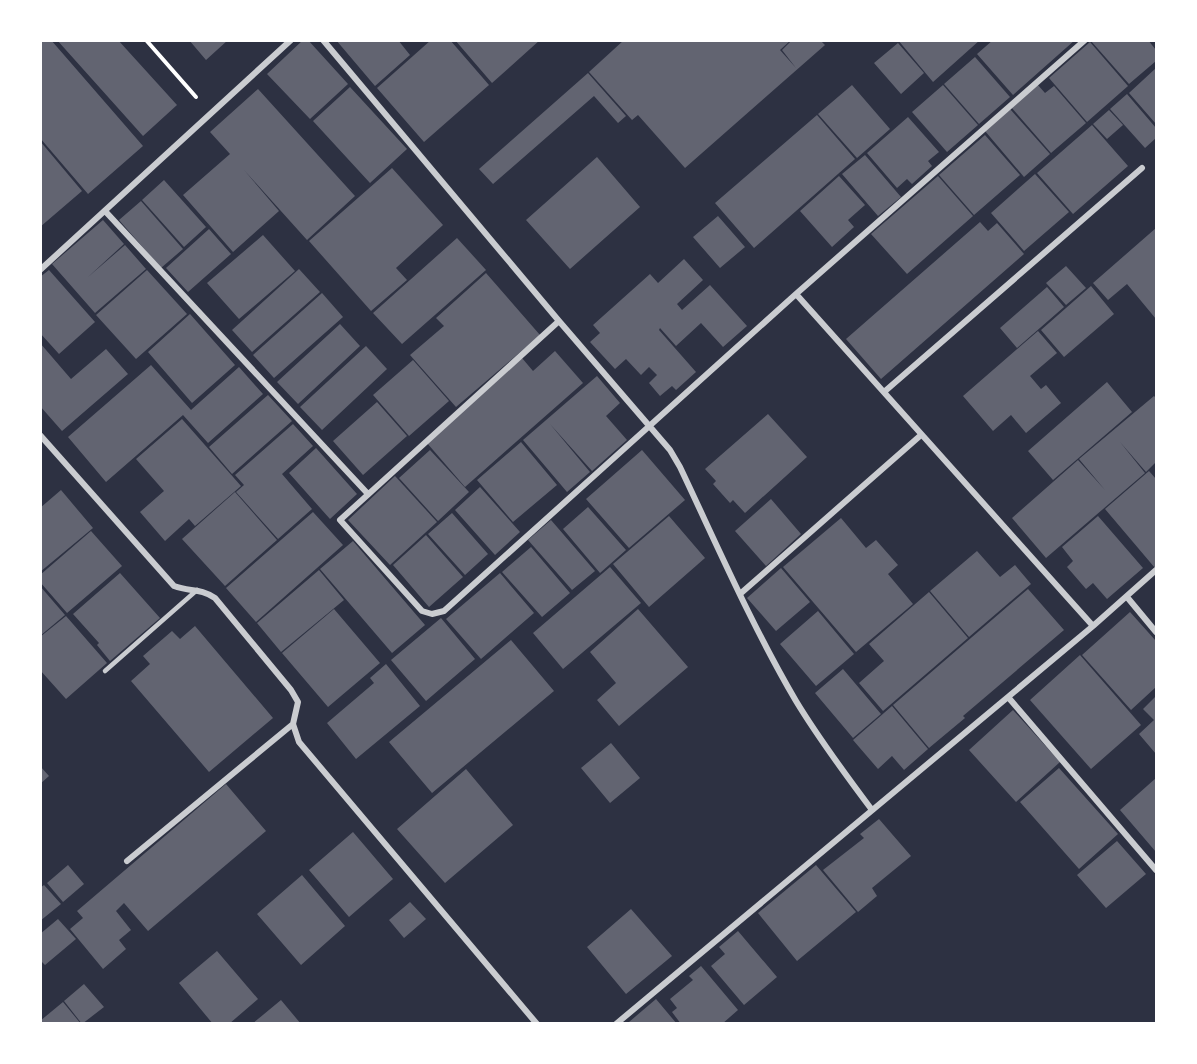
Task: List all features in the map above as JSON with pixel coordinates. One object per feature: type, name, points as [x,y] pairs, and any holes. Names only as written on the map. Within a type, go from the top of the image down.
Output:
[{"type":"street","points":[[40,270],[291,40]]},
{"type":"street","points":[[323,40],[670,450],[740,594],[795,699],[828,751],[872,810]]},
{"type":"street","points":[[559,321],[340,520],[422,611],[432,614],[444,611],[796,294],[1084,40]]},
{"type":"street","points":[[884,392],[1142,168]]},
{"type":"street","points":[[105,211],[368,494]]},
{"type":"street","points":[[796,294],[1093,626]]},
{"type":"street","points":[[40,435],[174,586],[183,590],[206,592],[215,598],[291,690],[298,702],[293,724],[299,742],[537,1023]]},
{"type":"street","points":[[740,594],[921,435]]},
{"type":"street","points":[[616,1023],[1093,626],[1156,570]]},
{"type":"street","points":[[1127,597],[1156,632]]},
{"type":"street","points":[[1008,697],[1156,870]]},
{"type":"street","points":[[127,861],[293,724]]},
{"type":"lane","points":[[105,671],[197,590]]},
{"type":"path","points":[[146,40],[211,113]]},
{"type":"building","points":[[44,40],[51,40],[143,146],[88,194],[40,138],[40,44]]},
{"type":"building","points":[[57,40],[118,40],[177,105],[143,136]]},
{"type":"building","points":[[189,40],[228,40],[206,60]]},
{"type":"building","points":[[303,40],[308,40],[348,84],[310,119],[267,74]]},
{"type":"building","points":[[336,40],[398,40],[410,55],[375,86]]},
{"type":"building","points":[[431,40],[450,40],[489,85],[424,142],[377,88]]},
{"type":"building","points":[[455,40],[540,40],[492,83]]},
{"type":"building","points":[[624,40],[791,40],[780,50],[796,68],[782,50],[792,40],[820,40],[825,45],[685,168],[638,115],[632,120],[589,72]]},
{"type":"building","points":[[898,40],[980,40],[933,82]]},
{"type":"building","points":[[993,40],[1075,40],[1013,95],[977,54]]},
{"type":"building","points":[[1148,40],[1156,50],[1156,61],[1129,84],[1091,41]]},
{"type":"building","points":[[1090,42],[1128,86],[1087,122],[1049,78]]},
{"type":"building","points":[[898,43],[924,73],[901,94],[874,63]]},
{"type":"building","points":[[975,57],[1010,97],[979,124],[944,84]]},
{"type":"building","points":[[1156,68],[1156,124],[1129,93]]},
{"type":"building","points":[[588,73],[626,116],[618,123],[594,96],[493,184],[479,169]]},
{"type":"building","points":[[1037,84],[1045,93],[1054,86],[1086,123],[1051,153],[1011,107]]},
{"type":"building","points":[[852,85],[890,129],[857,158],[818,114]]},
{"type":"building","points":[[943,85],[978,125],[947,152],[912,112]]},
{"type":"building","points":[[350,87],[407,149],[370,183],[313,121]]},
{"type":"building","points":[[258,89],[355,196],[307,240],[244,170],[279,211],[233,252],[183,195],[230,154],[210,132]]},
{"type":"building","points":[[1127,94],[1156,128],[1156,138],[1145,148],[1110,109]]},
{"type":"building","points":[[1010,109],[1050,154],[1024,177],[985,131]]},
{"type":"building","points":[[1109,110],[1123,125],[1107,139],[1093,124]]},
{"type":"building","points":[[817,115],[855,159],[754,248],[715,203]]},
{"type":"building","points":[[908,117],[939,152],[928,161],[932,166],[912,184],[907,179],[897,188],[867,153]]},
{"type":"building","points":[[1092,125],[1128,166],[1073,214],[1037,173]]},
{"type":"building","points":[[985,135],[1020,175],[974,215],[939,175]]},
{"type":"building","points":[[40,141],[82,191],[40,227]]},
{"type":"building","points":[[865,155],[901,197],[878,216],[842,174]]},
{"type":"building","points":[[597,157],[640,207],[570,269],[526,220]]},
{"type":"building","points":[[392,168],[443,225],[396,268],[407,280],[371,311],[309,241]]},
{"type":"building","points":[[1035,174],[1069,212],[1024,251],[991,213]]},
{"type":"building","points":[[839,176],[865,205],[848,220],[854,227],[832,247],[800,211]]},
{"type":"building","points":[[938,176],[973,216],[907,274],[871,234]]},
{"type":"building","points":[[164,180],[206,227],[184,247],[142,200]]},
{"type":"building","points":[[141,201],[183,249],[161,268],[119,220]]},
{"type":"building","points":[[718,216],[745,247],[720,268],[693,237]]},
{"type":"building","points":[[103,220],[124,244],[88,277],[125,245],[146,269],[95,313],[52,264]]},
{"type":"building","points":[[980,222],[988,231],[997,223],[1024,254],[881,379],[846,339]]},
{"type":"building","points":[[1156,228],[1156,319],[1127,284],[1108,300],[1093,283]]},
{"type":"building","points":[[209,229],[231,254],[188,292],[166,268]]},
{"type":"building","points":[[263,235],[295,271],[239,319],[207,283]]},
{"type":"building","points":[[457,238],[486,270],[402,344],[373,313]]},
{"type":"building","points":[[684,259],[703,280],[677,304],[682,310],[710,285],[747,326],[723,347],[701,323],[676,346],[660,328],[659,330],[696,372],[676,390],[672,386],[660,396],[649,383],[657,375],[649,367],[641,375],[626,359],[615,369],[590,342],[600,333],[593,325],[650,274],[658,283]]},
{"type":"building","points":[[1066,266],[1086,288],[1066,305],[1046,283]]},
{"type":"building","points":[[299,269],[320,292],[252,352],[232,330]]},
{"type":"building","points":[[49,270],[95,322],[59,354],[40,333],[40,277]]},
{"type":"building","points":[[147,270],[187,314],[136,359],[96,315]]},
{"type":"building","points":[[486,273],[540,335],[456,407],[410,355],[444,326],[436,318]]},
{"type":"building","points":[[1091,286],[1114,314],[1064,357],[1041,330]]},
{"type":"building","points":[[1047,287],[1064,307],[1017,348],[1000,328]]},
{"type":"building","points":[[322,293],[343,317],[274,378],[253,355]]},
{"type":"building","points":[[190,314],[235,365],[192,403],[148,352]]},
{"type":"building","points":[[340,324],[360,346],[298,404],[277,382]]},
{"type":"building","points":[[1038,331],[1057,353],[1030,376],[1041,389],[1046,385],[1061,403],[1026,433],[1011,415],[993,431],[963,396]]},
{"type":"building","points":[[40,343],[71,379],[106,349],[128,374],[62,431],[40,406]]},
{"type":"building","points":[[366,346],[387,369],[322,430],[300,407]]},
{"type":"building","points":[[555,351],[583,383],[465,487],[427,443],[522,358],[533,371]]},
{"type":"building","points":[[413,360],[449,401],[409,436],[373,395]]},
{"type":"building","points":[[151,365],[191,410],[239,367],[263,394],[208,443],[183,415],[106,482],[68,437]]},
{"type":"building","points":[[597,376],[620,403],[606,416],[627,440],[592,471],[550,424],[590,472],[567,492],[523,440]]},
{"type":"building","points":[[1107,382],[1132,412],[1053,480],[1028,451]]},
{"type":"building","points":[[268,395],[292,421],[232,474],[209,447]]},
{"type":"building","points":[[1154,396],[1156,398],[1156,462],[1146,472],[1120,442],[1145,473],[1046,558],[1012,518],[1078,460],[1105,490],[1079,459]]},
{"type":"building","points":[[377,402],[407,436],[363,475],[333,441]]},
{"type":"building","points":[[768,414],[807,457],[745,513],[733,500],[730,503],[713,484],[716,481],[705,469]]},
{"type":"building","points":[[182,419],[241,486],[195,526],[189,519],[165,541],[140,512],[164,491],[136,459]]},
{"type":"building","points":[[293,424],[313,446],[282,474],[312,509],[278,539],[236,492],[244,485],[235,475]]},
{"type":"building","points":[[521,442],[557,485],[513,522],[477,480]]},
{"type":"building","points":[[316,448],[357,494],[330,519],[289,473]]},
{"type":"building","points":[[430,450],[469,492],[438,521],[399,478]]},
{"type":"building","points":[[642,450],[685,500],[629,548],[586,499]]},
{"type":"building","points":[[1149,471],[1156,479],[1155,568],[1105,509]]},
{"type":"building","points":[[395,476],[437,522],[390,565],[348,520]]},
{"type":"building","points":[[480,487],[520,532],[495,555],[455,510]]},
{"type":"building","points":[[61,490],[93,528],[40,572],[40,508]]},
{"type":"building","points":[[235,492],[277,540],[225,586],[182,539]]},
{"type":"building","points":[[771,499],[801,534],[766,566],[735,531]]},
{"type":"building","points":[[588,507],[626,550],[600,573],[563,529]]},
{"type":"building","points":[[313,512],[343,545],[256,622],[226,588]]},
{"type":"building","points":[[452,513],[488,554],[465,575],[428,534]]},
{"type":"building","points":[[669,516],[705,558],[649,607],[613,564]]},
{"type":"building","points":[[1098,516],[1143,568],[1107,599],[1093,583],[1086,589],[1067,567],[1073,561],[1062,547]]},
{"type":"building","points":[[841,518],[866,548],[876,540],[898,565],[888,574],[913,604],[856,652],[783,567]]},
{"type":"building","points":[[551,520],[595,571],[572,590],[528,540]]},
{"type":"building","points":[[91,531],[122,566],[67,613],[40,582],[40,575]]},
{"type":"building","points":[[426,535],[463,577],[429,607],[393,565]]},
{"type":"building","points":[[353,541],[425,625],[392,653],[320,569]]},
{"type":"building","points":[[531,547],[570,593],[542,617],[502,572]]},
{"type":"building","points":[[977,551],[1000,577],[1015,565],[1031,584],[969,637],[930,591]]},
{"type":"building","points":[[610,567],[641,603],[563,669],[533,633]]},
{"type":"building","points":[[781,568],[810,602],[776,631],[747,598]]},
{"type":"building","points":[[319,570],[344,600],[281,652],[257,623]]},
{"type":"building","points":[[120,573],[160,618],[110,661],[97,645],[99,643],[73,614]]},
{"type":"building","points":[[500,573],[534,613],[481,659],[446,619]]},
{"type":"building","points":[[40,586],[65,615],[40,636]]},
{"type":"building","points":[[1028,589],[1064,630],[929,748],[893,705]]},
{"type":"building","points":[[929,592],[968,638],[883,711],[859,683],[884,661],[869,644]]},
{"type":"building","points":[[334,609],[380,663],[328,707],[282,653]]},
{"type":"building","points":[[638,609],[688,667],[619,726],[597,700],[616,683],[590,652]]},
{"type":"building","points":[[818,611],[854,654],[816,686],[780,644]]},
{"type":"building","points":[[1130,612],[1156,641],[1156,687],[1131,710],[1082,655]]},
{"type":"building","points":[[66,616],[107,663],[66,699],[40,670],[40,637]]},
{"type":"building","points":[[441,618],[475,659],[426,701],[391,660]]},
{"type":"building","points":[[195,626],[273,718],[209,772],[131,681],[150,664],[143,656],[172,631],[180,639]]},
{"type":"building","points":[[511,640],[554,691],[432,793],[389,742]]},
{"type":"building","points":[[1080,655],[1141,725],[1091,769],[1030,700]]},
{"type":"building","points":[[386,664],[420,706],[356,759],[327,723],[374,683],[370,678]]},
{"type":"building","points":[[843,669],[881,714],[853,738],[815,693]]},
{"type":"building","points":[[1156,696],[1156,754],[1139,734],[1154,720],[1143,709]]},
{"type":"building","points":[[892,706],[928,749],[904,770],[892,756],[878,769],[853,740]]},
{"type":"building","points":[[1013,710],[1060,762],[1016,802],[969,750]]},
{"type":"building","points":[[611,743],[640,778],[610,803],[581,768]]},
{"type":"building","points":[[40,766],[49,776],[40,784]]},
{"type":"building","points":[[1059,768],[1118,834],[1079,869],[1020,802]]},
{"type":"building","points":[[466,769],[513,825],[445,883],[397,829]]},
{"type":"building","points":[[1156,778],[1156,852],[1120,810]]},
{"type":"building","points":[[226,784],[266,831],[148,931],[124,903],[116,911],[131,930],[119,940],[126,949],[103,969],[70,929],[83,918],[77,911]]},
{"type":"building","points":[[879,819],[911,856],[872,888],[877,896],[858,912],[823,870],[864,838],[860,834]]},
{"type":"building","points":[[353,832],[393,879],[349,917],[309,870]]},
{"type":"building","points":[[1117,841],[1146,874],[1106,908],[1077,875]]},
{"type":"building","points":[[68,865],[84,884],[63,902],[47,883]]},
{"type":"building","points":[[816,865],[856,912],[797,961],[758,913]]},
{"type":"building","points":[[302,875],[345,926],[301,965],[257,914]]},
{"type":"building","points":[[44,885],[61,904],[40,921],[40,888]]},
{"type":"building","points":[[410,902],[426,919],[404,938],[389,920]]},
{"type":"building","points":[[631,909],[672,956],[626,994],[587,947]]},
{"type":"building","points":[[58,919],[76,939],[45,965],[40,960],[40,934]]},
{"type":"building","points":[[738,931],[777,977],[744,1005],[711,966],[725,954],[719,947]]},
{"type":"building","points":[[217,951],[258,999],[229,1024],[213,1024],[179,983]]},
{"type":"building","points":[[701,966],[738,1010],[722,1024],[681,1024],[672,1012],[677,1008],[670,999],[693,980],[689,976]]},
{"type":"building","points":[[84,984],[104,1007],[82,1024],[64,1001]]},
{"type":"building","points":[[656,999],[677,1024],[630,1024],[629,1022]]},
{"type":"building","points":[[281,1000],[301,1024],[252,1024]]},
{"type":"building","points":[[63,1002],[81,1024],[40,1024],[40,1021]]}]
